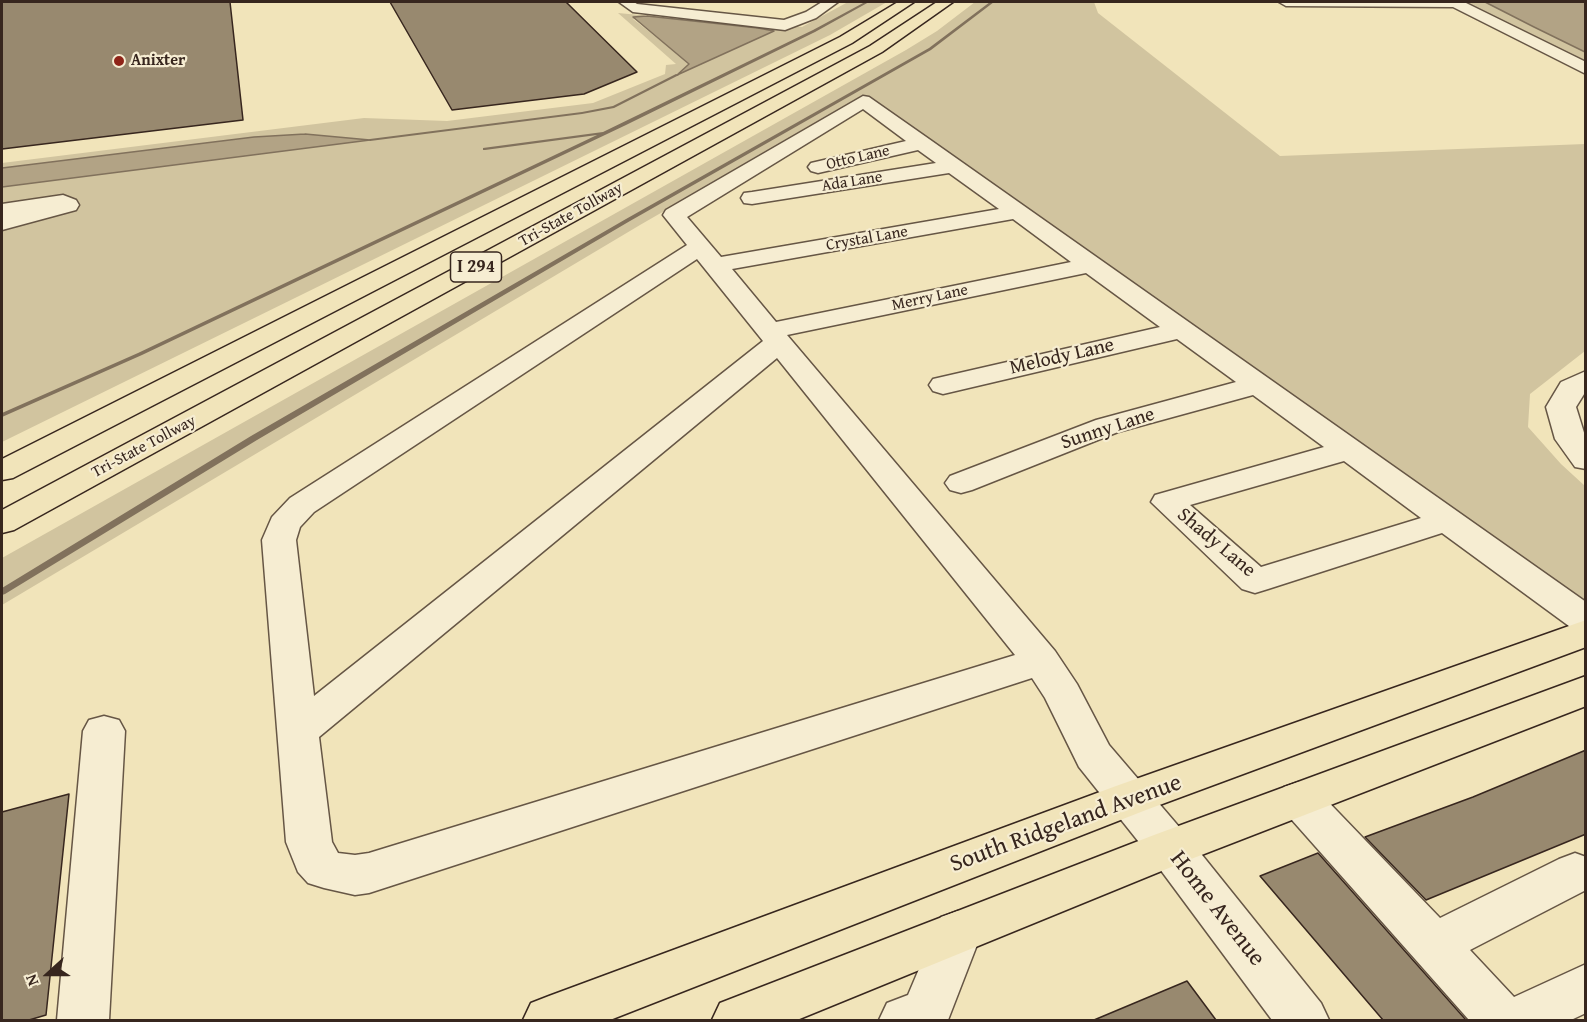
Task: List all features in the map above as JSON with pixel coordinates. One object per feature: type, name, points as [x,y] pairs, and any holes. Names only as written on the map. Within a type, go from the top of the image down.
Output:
[{"type":"main road","name":"Tri-State Tollway","points":[[2,471],[846,40],[907,2]]},
{"type":"main road","name":"Tri-State Tollway","points":[[2,524],[876,49],[946,2]]},
{"type":"main road","name":"South Ridgeland Avenue","points":[[549,1020],[1131,798],[1586,633]]},
{"type":"main road","points":[[738,1020],[1170,848],[1586,690]]},
{"type":"street","points":[[626,2],[633,8],[785,25],[811,15],[831,2]]},
{"type":"street","points":[[1286,2],[1455,2],[1586,69]]},
{"type":"street","points":[[737,193],[863,100],[1586,620]]},
{"type":"street","name":"Otto Lane","points":[[737,193],[922,143]]},
{"type":"street","name":"Ada Lane","points":[[737,193],[953,166]]},
{"type":"street","name":"Home Avenue","points":[[737,193],[674,214],[1041,661],[1063,694],[1094,756],[1131,798],[1303,1020]]},
{"type":"street","points":[[2,210],[63,201],[68,205],[5,224],[2,222]]},
{"type":"street","name":"Crystal Lane","points":[[708,256],[1018,212]]},
{"type":"street","points":[[708,256],[291,514],[284,524],[279,540],[300,730],[309,842],[315,858],[324,868],[355,875],[390,867],[1041,661]]},
{"type":"street","name":"Merry Lane","points":[[774,336],[1090,265]]},
{"type":"street","name":"Melody Lane","points":[[943,385],[1181,330]]},
{"type":"street","points":[[300,730],[774,336]]},
{"type":"street","points":[[1586,379],[1572,388],[1562,407],[1570,439],[1586,460]]},
{"type":"street","name":"Sunny Lane","points":[[961,483],[1107,426],[1258,385]]},
{"type":"street","name":"Shady Lane","points":[[1348,450],[1167,502],[1255,581],[1446,520]]},
{"type":"street","points":[[83,1020],[104,731]]},
{"type":"street","points":[[1299,799],[1502,1020]]},
{"type":"street","points":[[1432,946],[1582,874]]},
{"type":"street","points":[[905,1020],[926,1012],[958,932]]},
{"type":"street","points":[[1520,1020],[1586,987]]},
{"type":"shaded area","points":[[848,2],[887,2],[830,35],[2,442],[2,187],[370,140],[305,134],[254,137],[2,168],[2,163],[364,118],[447,121],[593,103],[665,74],[666,65],[676,64],[618,13],[786,29],[791,26],[802,27]],"holes":[[[633,19],[774,31],[677,75],[688,66],[688,62]]]},
{"type":"shaded area","points":[[975,2],[1094,2],[1098,13],[1280,156],[1585,144],[1585,351],[1530,394],[1528,427],[1561,464],[1585,486],[1585,602],[862,97],[640,225],[2,605],[2,558],[906,50],[937,31]]},
{"type":"shaded area","points":[[1460,2],[1485,2],[1585,52],[1585,65]]},
{"type":"shaded area","points":[[1485,2],[1585,2],[1585,52],[1534,27]]},
{"type":"shaded area","points":[[647,16],[774,31],[677,75],[689,64],[633,17]]},
{"type":"shaded area","points":[[305,134],[370,140],[2,187],[2,168],[254,137]]},
{"type":"building","name":"Anixter","points":[[2,2],[230,2],[243,120],[2,149]]},
{"type":"building","points":[[390,2],[566,2],[637,72],[584,94],[452,110]]},
{"type":"building","points":[[1586,750],[1586,834],[1426,900],[1365,837],[1473,797]]},
{"type":"building","points":[[69,794],[46,1015],[29,1020],[2,1020],[2,812]]},
{"type":"building","points":[[1318,853],[1466,1020],[1383,1020],[1260,876]]},
{"type":"building","points":[[1187,981],[1216,1020],[1094,1020]]},
{"type":"waterway","points":[[2,415],[140,354],[624,124],[814,31],[867,2]]},
{"type":"waterway","points":[[2,592],[254,438],[628,220],[930,49],[992,2]]},
{"type":"waterway","points":[[370,140],[614,107],[677,75]]},
{"type":"waterway","points":[[485,149],[601,133]]},
{"type":"place","name":"Anixter","points":[[119,61]]}]
